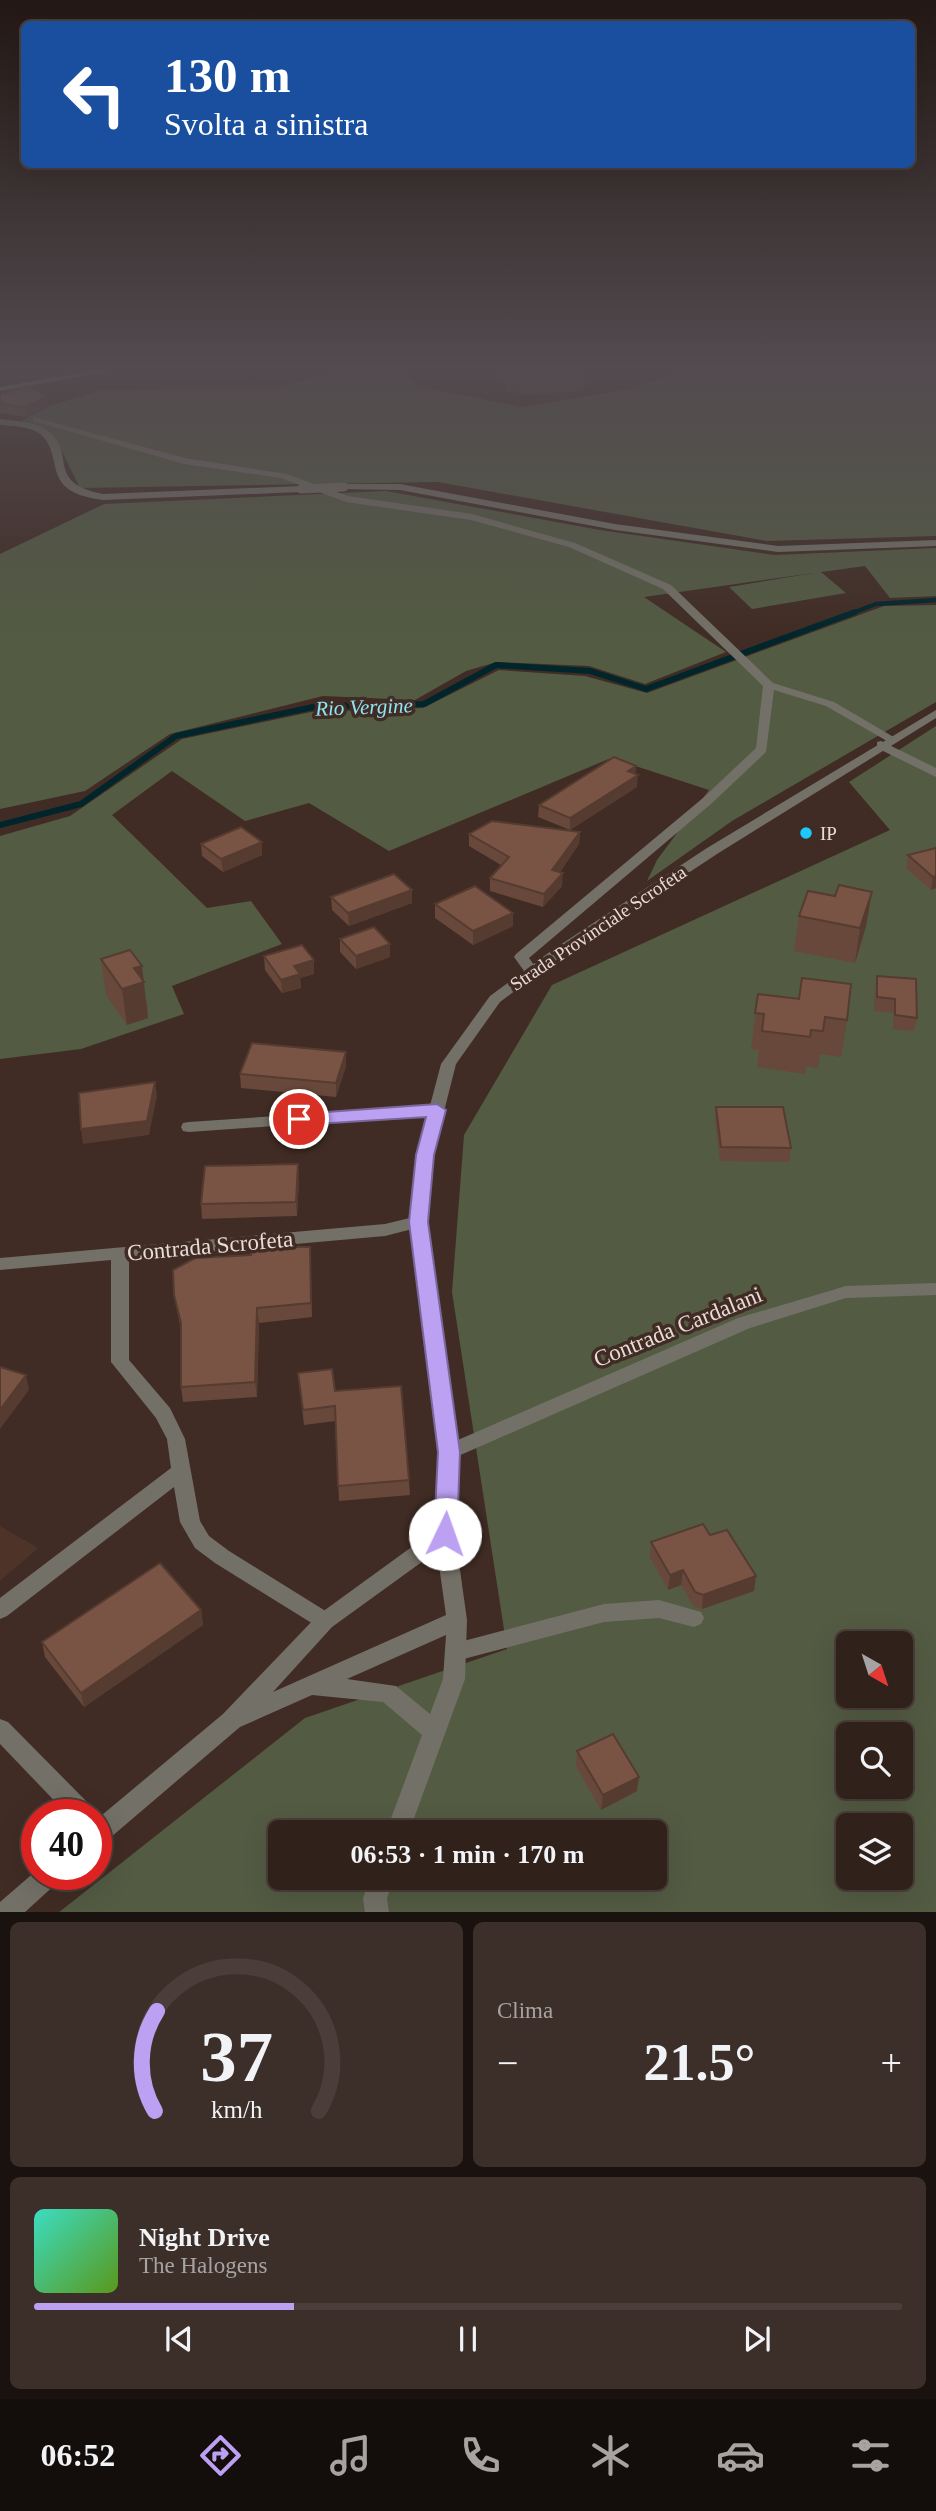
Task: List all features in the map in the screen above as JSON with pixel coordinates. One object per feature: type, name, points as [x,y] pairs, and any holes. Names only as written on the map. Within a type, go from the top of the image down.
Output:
[{"type":"street","points":[[57,458],[61,477],[70,489],[82,495],[103,497],[400,487],[615,527],[778,549],[936,543]]},
{"type":"street","points":[[173,458],[283,476],[346,499],[472,517],[572,545],[667,587],[769,685],[830,704],[936,774]]},
{"type":"street","points":[[532,972],[521,957],[707,801],[762,749],[769,685]]},
{"type":"street","name":"Strada Provinciale Scrofeta","points":[[402,1820],[454,1679],[456,1652],[457,1620],[445,1534],[449,1452],[418,1222],[425,1155],[449,1064],[495,999],[532,972],[704,857],[936,713]]},
{"type":"street","points":[[189,1127],[437,1110]]},
{"type":"street","name":"Contrada Scrofeta","points":[[0,1264],[385,1230],[418,1222]]},
{"type":"street","points":[[120,1254],[120,1362],[163,1413],[176,1439],[190,1522],[202,1542],[222,1557],[325,1621]]},
{"type":"street","name":"Contrada Cardalani","points":[[449,1452],[744,1324],[846,1292],[936,1289]]},
{"type":"street","points":[[0,1610],[183,1471]]},
{"type":"street","points":[[112,1813],[231,1721],[325,1621],[445,1534]]},
{"type":"street","points":[[456,1652],[604,1613],[659,1609],[694,1618]]},
{"type":"street","points":[[231,1721],[457,1620]]},
{"type":"street","points":[[311,1685],[388,1693],[434,1731]]},
{"type":"street","points":[[0,1729],[67,1799]]},
{"type":"street","points":[[7,1912],[32,1890]]},
{"type":"street","points":[[377,1912],[375,1898],[378,1890]]},
{"type":"shaded area","points":[[0,1526],[38,1548],[0,1581]]},
{"type":"green space","points":[[65,458],[936,458],[936,536],[767,541],[438,482],[80,488]]},
{"type":"green space","points":[[386,491],[600,530],[775,555],[936,548],[936,596],[890,598],[865,566],[821,572],[846,593],[752,609],[729,587],[814,573],[644,597],[726,652],[645,684],[589,666],[497,662],[466,671],[415,700],[323,696],[170,734],[85,791],[0,809],[0,554],[104,504]]},
{"type":"green space","points":[[936,605],[936,702],[732,821],[647,881],[657,860],[709,790],[611,758],[389,851],[309,803],[245,821],[172,771],[112,815],[207,908],[251,901],[282,944],[172,986],[184,1014],[81,1049],[0,1059],[0,836],[70,816],[182,739],[311,712],[423,708],[499,670],[585,676],[647,693],[884,606]]},
{"type":"green space","points":[[936,726],[936,1912],[59,1912],[87,1890],[112,1890],[112,1870],[305,1718],[507,1649],[452,1292],[464,1135],[552,985],[890,830],[849,782]]},
{"type":"building","points":[[614,757],[636,766],[628,771],[638,775],[570,818],[539,805]]},
{"type":"building","points":[[492,821],[580,832],[552,870],[563,873],[544,894],[490,878],[509,857],[469,834]]},
{"type":"building","points":[[241,827],[262,842],[221,859],[201,844]]},
{"type":"building","points":[[936,848],[936,876],[933,877],[908,855]]},
{"type":"building","points":[[394,874],[412,890],[348,913],[331,897]]},
{"type":"building","points":[[839,885],[872,892],[860,928],[799,916],[808,891],[835,896]]},
{"type":"building","points":[[475,886],[513,913],[473,931],[435,904]]},
{"type":"building","points":[[374,927],[390,944],[356,956],[340,939]]},
{"type":"building","points":[[302,945],[314,960],[294,966],[300,974],[281,980],[264,956]]},
{"type":"building","points":[[130,950],[142,966],[134,968],[144,982],[122,989],[101,959]]},
{"type":"building","points":[[877,976],[916,979],[917,1018],[895,1015],[895,999],[877,997]]},
{"type":"building","points":[[802,978],[851,984],[847,1020],[825,1017],[823,1031],[811,1030],[810,1037],[762,1031],[764,1014],[755,1013],[758,994],[799,999]]},
{"type":"building","points":[[252,1043],[346,1052],[336,1083],[240,1074]]},
{"type":"building","points":[[155,1082],[147,1121],[81,1129],[79,1093]]},
{"type":"building","points":[[716,1107],[783,1107],[791,1148],[721,1147]]},
{"type":"building","points":[[298,1164],[296,1202],[201,1204],[205,1166]]},
{"type":"building","points":[[249,1246],[310,1247],[311,1303],[257,1308],[255,1382],[181,1387],[181,1323],[174,1295],[173,1270],[195,1258],[251,1255]]},
{"type":"building","points":[[0,1367],[26,1375],[0,1410]]},
{"type":"building","points":[[332,1369],[335,1391],[401,1386],[409,1480],[338,1486],[335,1406],[303,1410],[298,1373]]},
{"type":"building","points":[[703,1524],[710,1535],[727,1530],[756,1576],[703,1595],[695,1592],[683,1570],[670,1575],[651,1542]]},
{"type":"building","points":[[160,1563],[201,1610],[81,1693],[42,1642]]},
{"type":"building","points":[[613,1734],[639,1777],[603,1795],[577,1751]]},
{"type":"waterway","name":"Rio Vergine","points":[[850,614],[876,604],[936,600]]},
{"type":"waterway","name":"Rio Vergine","points":[[0,825],[81,804],[176,736],[318,706],[424,704],[496,665],[590,671],[646,689],[855,612]]},
{"type":"place","name":"IP","points":[[806,833]]},
{"type":"route","points":[[299,1119],[437,1110],[425,1155],[418,1222],[443,1390],[449,1452],[445,1534]]}]
